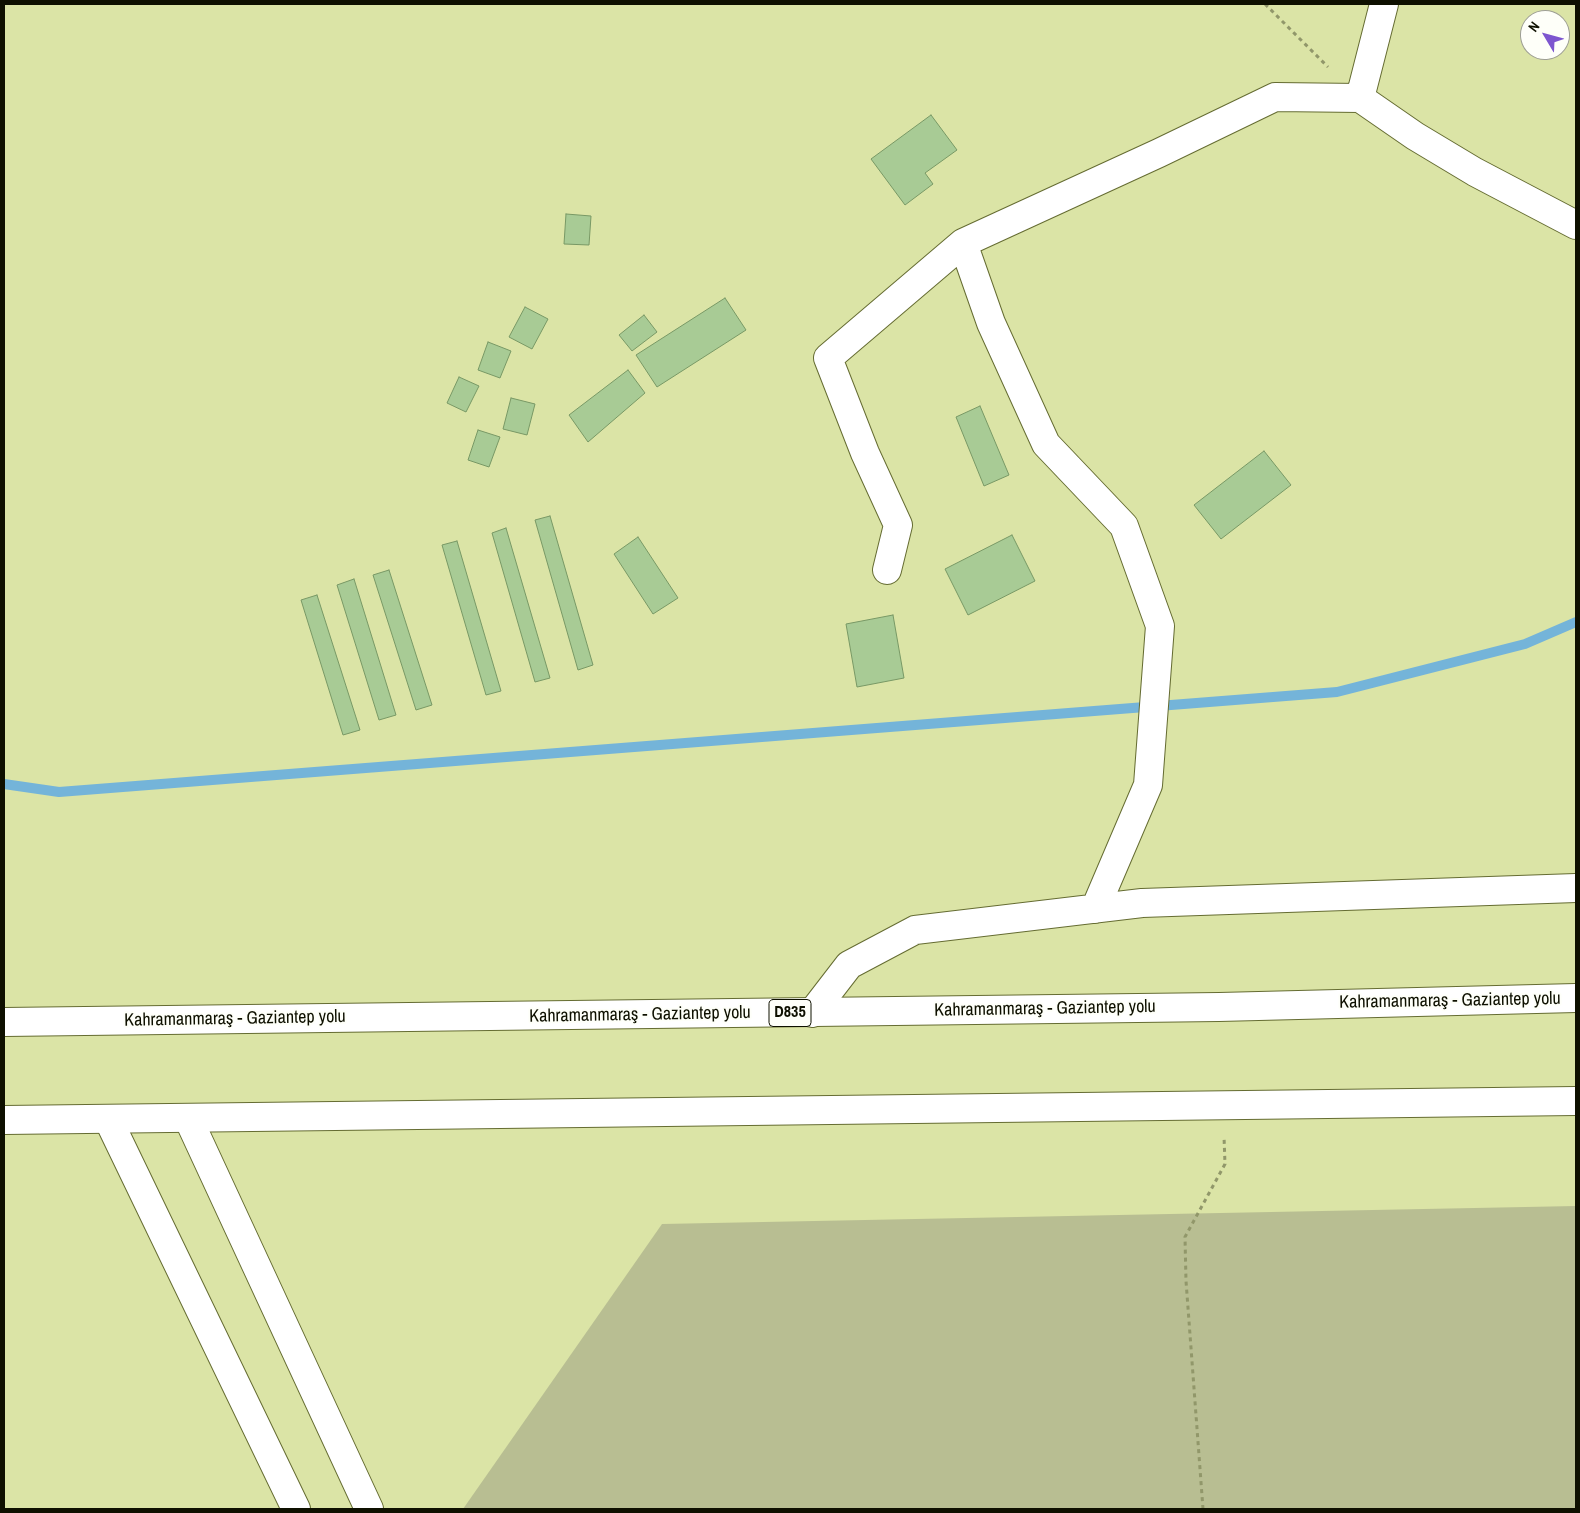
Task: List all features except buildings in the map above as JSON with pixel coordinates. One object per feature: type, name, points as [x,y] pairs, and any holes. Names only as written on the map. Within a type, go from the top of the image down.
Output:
[{"type":"main road","points":[[1360,98],[1384,4]]},
{"type":"main road","points":[[887,570],[898,525],[865,453],[828,358],[963,243],[1160,153],[1275,96],[1360,98],[1415,136],[1475,172],[1576,226]]},
{"type":"main road","points":[[963,243],[991,323],[1046,444],[1124,526],[1160,626],[1148,784],[1094,909]]},
{"type":"main road","points":[[812,1012],[849,965],[914,930],[1142,903],[1576,888]]},
{"type":"main road","name":"Kahramanmaraş - Gaziantep yolu","points":[[4,1022],[1219,1007],[1576,998]]},
{"type":"main road","points":[[4,1120],[1576,1101]]},
{"type":"main road","points":[[188,1118],[369,1509]]},
{"type":"main road","points":[[108,1119],[296,1509]]},
{"type":"path","points":[[1264,4],[1360,98]]},
{"type":"path","points":[[1203,1509],[1186,1281],[1185,1237],[1225,1164],[1223,1106]]},
{"type":"green space","points":[[1576,1206],[1576,1509],[463,1509],[662,1224]]},
{"type":"waterway","points":[[4,784],[59,792],[1337,692],[1525,644],[1576,622]]}]
